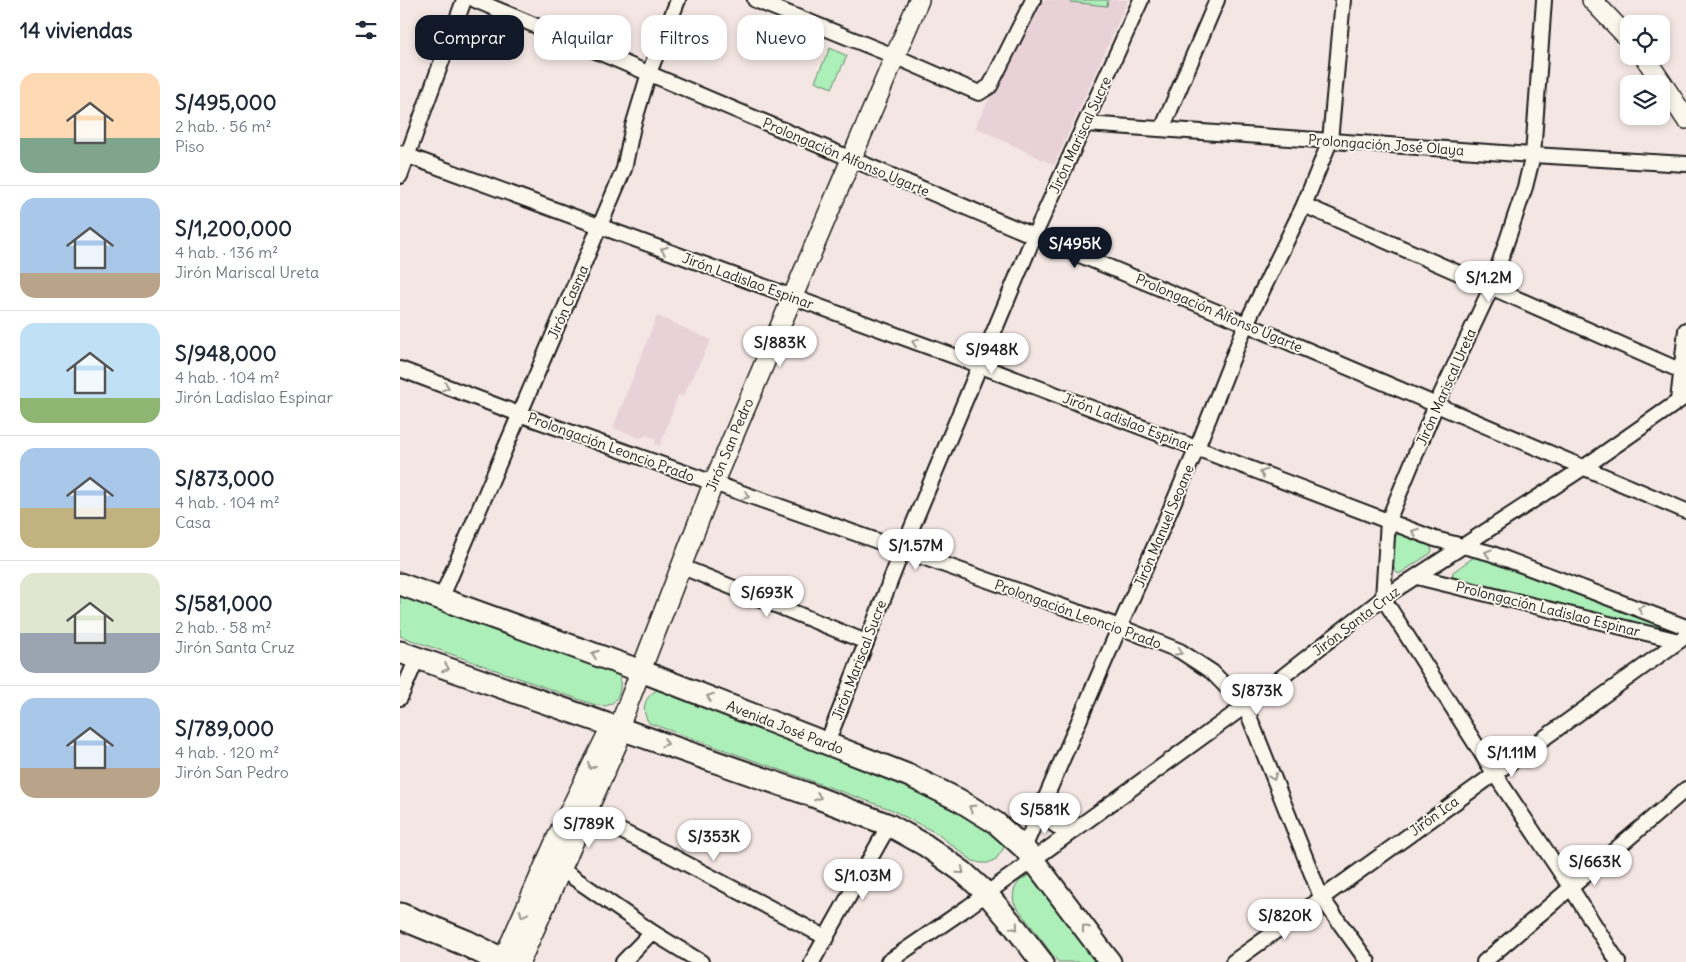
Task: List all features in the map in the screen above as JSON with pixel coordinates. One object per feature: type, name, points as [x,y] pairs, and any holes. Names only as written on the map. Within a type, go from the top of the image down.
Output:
[{"type":"highway","points":[[400,916],[459,940],[503,962]]},
{"type":"highway","points":[[400,930],[474,962]]},
{"type":"main road","name":"Jirón San Pedro","points":[[520,962],[618,742],[618,727],[713,484],[919,0]]},
{"type":"main road","points":[[1592,0],[1620,30]]},
{"type":"main road","points":[[1650,65],[1686,119]]},
{"type":"main road","name":"Avenida José Pardo","points":[[400,584],[641,671],[910,776],[959,800],[996,823],[1029,854],[1110,962]]},
{"type":"main road","points":[[408,655],[805,792],[889,825],[925,845],[963,872],[986,893],[1042,962]]},
{"type":"main road","name":"Jirón San Pedro","points":[[503,962],[563,824],[606,738],[618,727]]},
{"type":"street","points":[[400,176],[404,154],[464,0]]},
{"type":"street","name":"Prolongación Alfonso Ugarte","points":[[475,0],[1686,511]]},
{"type":"street","name":"Jirón Casma","points":[[441,599],[624,169],[633,126],[649,73],[678,0]]},
{"type":"street","points":[[755,0],[894,56],[979,93],[990,86],[1033,0]]},
{"type":"street","name":"Jirón Mariscal Sucre","points":[[827,743],[902,551],[1034,236],[1141,0]]},
{"type":"street","points":[[1162,129],[1217,0]]},
{"type":"street","name":"Jirón Manuel Seoane","points":[[1029,854],[1040,814],[1197,448],[1246,324],[1304,205],[1330,141],[1343,0]]},
{"type":"street","name":"Jirón Mariscal Ureta","points":[[1383,598],[1388,521],[1436,405],[1491,288],[1525,187],[1533,155],[1544,0]]},
{"type":"street","name":"Prolongación José Olaya","points":[[1086,124],[1686,164]]},
{"type":"street","name":"Jirón Ladislao Espinar","points":[[404,154],[981,366],[1435,539],[1462,546]]},
{"type":"street","points":[[1304,205],[1684,372]]},
{"type":"street","points":[[1682,399],[1686,330]]},
{"type":"street","name":"Prolongación Leoncio Prado","points":[[400,370],[713,484],[1120,627],[1180,651],[1212,672],[1245,706],[1321,897],[1368,962]]},
{"type":"street","name":"Jirón Santa Cruz","points":[[888,962],[986,893],[1029,854],[1068,834],[1245,706],[1383,598],[1583,468],[1682,399]]},
{"type":"street","name":"Prolongación Ladislao Espinar","points":[[1462,546],[1490,553],[1686,627]]},
{"type":"street","points":[[680,566],[866,642]]},
{"type":"street","name":"Prolongación Ladislao Espinar","points":[[1417,577],[1682,638]]},
{"type":"street","points":[[1383,598],[1494,773],[1618,962]]},
{"type":"street","name":"Jirón Ica","points":[[1233,962],[1682,638]]},
{"type":"street","points":[[400,698],[408,655]]},
{"type":"street","points":[[1489,960],[1686,789]]},
{"type":"street","points":[[586,814],[666,853],[827,938]]},
{"type":"street","points":[[1040,814],[1068,834]]},
{"type":"street","points":[[812,962],[889,825]]},
{"type":"street","points":[[561,870],[652,932],[701,962]]},
{"type":"street","points":[[623,962],[652,932]]},
{"type":"shaded area","points":[[1039,0],[1128,0],[1054,165],[975,127]]},
{"type":"shaded area","points":[[657,316],[711,340],[683,396],[678,395],[660,446],[655,444],[656,439],[647,435],[641,438],[613,428]]},
{"type":"green space","points":[[1070,0],[1108,0],[1107,6],[1070,2]]},
{"type":"green space","points":[[830,48],[847,56],[832,88],[815,81]]},
{"type":"green space","points":[[1400,533],[1429,544],[1432,550],[1431,553],[1399,574],[1392,563],[1391,552],[1393,538]]},
{"type":"green space","points":[[1483,556],[1661,622],[1660,630],[1452,579],[1453,572],[1474,557]]},
{"type":"green space","points":[[400,593],[618,673],[619,693],[614,701],[605,706],[589,703],[400,636]]},
{"type":"green space","points":[[663,687],[914,781],[1006,840],[1005,846],[996,859],[988,863],[973,861],[936,833],[890,809],[649,723],[645,712],[646,702],[652,693]]},
{"type":"green space","points":[[1032,874],[1105,962],[1058,962],[1014,903],[1013,898],[1017,885]]}]
